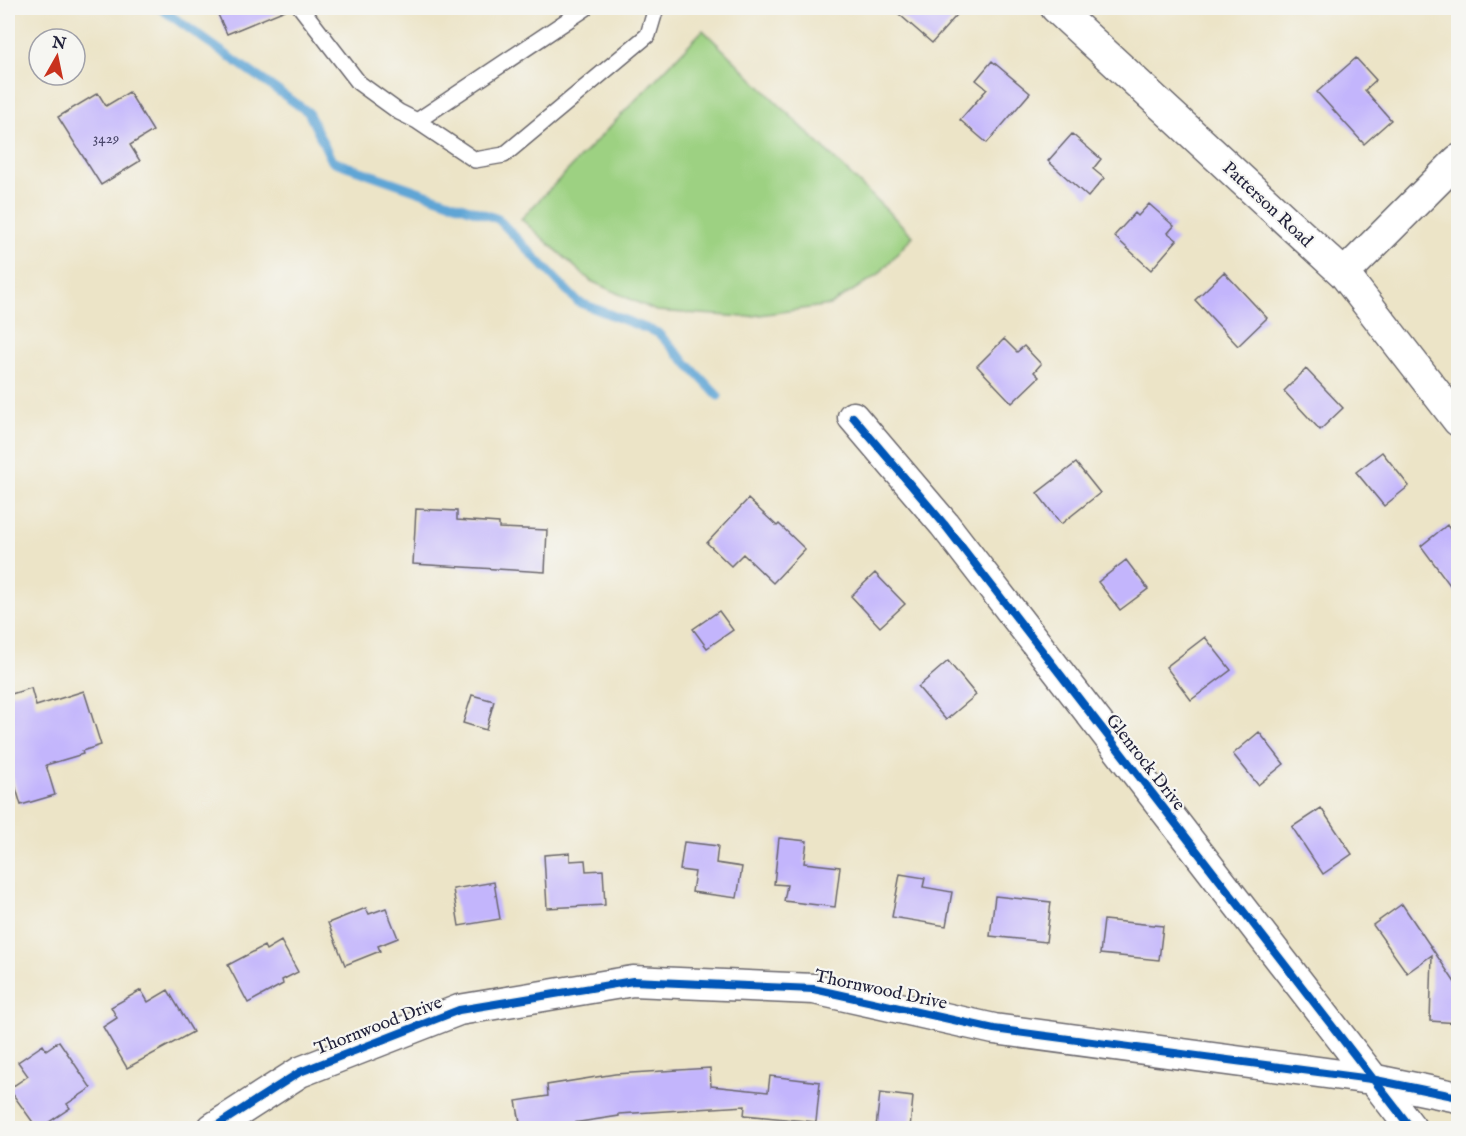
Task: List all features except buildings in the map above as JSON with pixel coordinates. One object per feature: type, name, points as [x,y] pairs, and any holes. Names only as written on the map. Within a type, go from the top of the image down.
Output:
[{"type":"street","name":"Patterson Road","points":[[1056,8],[1344,274],[1458,421]]},
{"type":"street","points":[[1344,274],[1458,160]]},
{"type":"street","name":"Glenrock Drive","points":[[853,417],[944,524],[1411,1128]]},
{"type":"street","name":"Thornwood Drive","points":[[213,1128],[300,1072],[459,1010],[633,981],[814,988],[994,1029],[1371,1079],[1458,1097]]},
{"type":"lane","points":[[301,8],[359,83],[399,112],[417,121],[475,160],[504,155],[648,35],[656,8]]},
{"type":"lane","points":[[417,121],[586,8]]},
{"type":"green space","points":[[703,30],[913,236],[878,275],[830,305],[745,317],[656,311],[591,281],[521,219]]},
{"type":"waterway","points":[[160,8],[308,112],[332,161],[498,219],[578,302],[658,333],[718,396]]},
{"type":"cycle path","points":[[853,417],[944,524],[1411,1128]]},
{"type":"cycle path","points":[[213,1128],[300,1072],[459,1010],[633,981],[814,989],[994,1029],[1371,1079],[1458,1097]]}]
